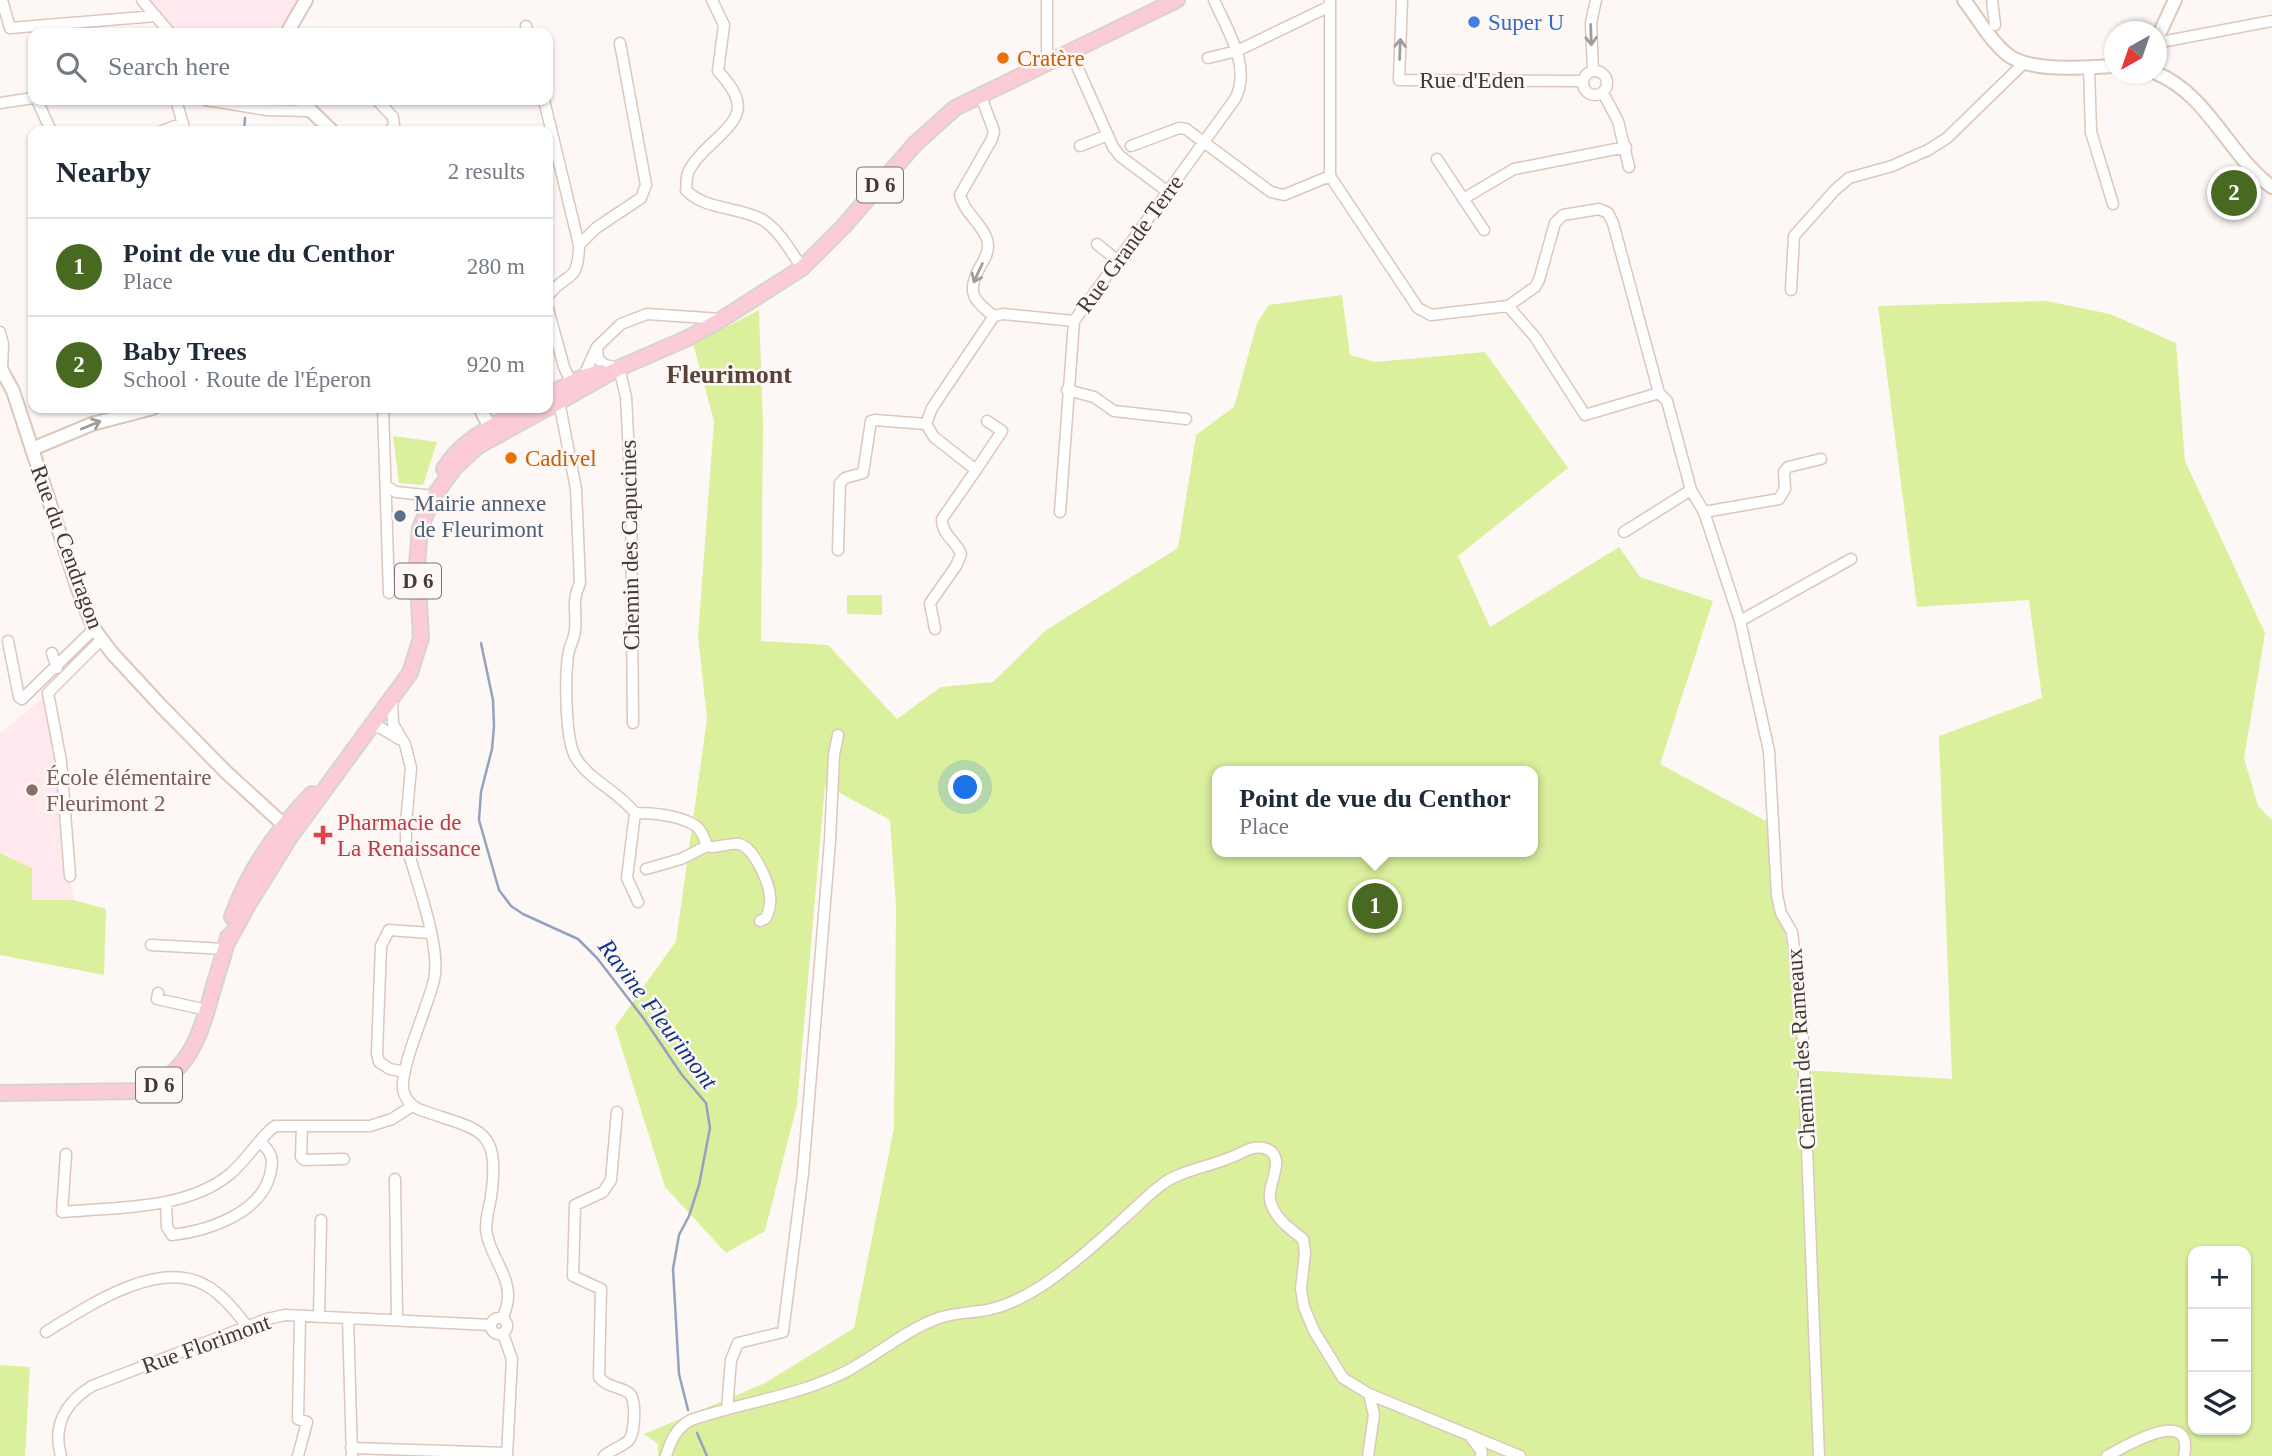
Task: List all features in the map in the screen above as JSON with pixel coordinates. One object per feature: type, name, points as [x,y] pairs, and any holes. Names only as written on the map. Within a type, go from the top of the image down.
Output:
[{"type":"main road","points":[[290,28],[306,0]]},
{"type":"main road","name":"D 6","points":[[553,402],[619,368],[688,338],[802,268],[835,236],[937,122],[955,108],[1177,0]]},
{"type":"main road","points":[[1964,0],[2000,48],[2015,59],[2052,67],[2104,66]]},
{"type":"main road","points":[[2166,21],[2175,0]]},
{"type":"main road","points":[[2167,79],[2193,98],[2252,169],[2272,187]]},
{"type":"main road","points":[[304,105],[326,126]]},
{"type":"main road","name":"Rue du Cendragon","points":[[1,368],[13,391],[78,589],[98,635],[218,764],[284,825]]},
{"type":"main road","name":"D 6","points":[[553,401],[577,379],[619,368]]},
{"type":"main road","points":[[32,449],[92,424],[134,413]]},
{"type":"main road","points":[[483,413],[492,431]]},
{"type":"main road","name":"D 6","points":[[492,431],[518,413]]},
{"type":"main road","name":"D 6","points":[[0,1093],[142,1091],[158,1086],[182,1064],[201,1029],[226,947],[275,859],[410,673],[421,638],[416,565],[420,528],[443,471],[466,443],[530,413]]},
{"type":"main road","name":"D 6","points":[[284,825],[358,744]]},
{"type":"main road","points":[[226,947],[246,898],[285,834],[284,825]]},
{"type":"street","points":[[2,0],[5,29],[156,16]]},
{"type":"street","points":[[142,0],[166,28]]},
{"type":"street","points":[[712,0],[724,25],[718,71],[733,88],[737,114],[731,124],[693,163],[686,190],[695,199],[764,220],[802,268]]},
{"type":"street","points":[[1047,0],[1047,64]]},
{"type":"street","name":"Rue Grande Terre","points":[[1060,512],[1074,321],[1236,99],[1241,88],[1237,51],[1214,0]]},
{"type":"street","name":"Rue d'Eden","points":[[1402,0],[1399,80],[1583,80]]},
{"type":"street","points":[[1593,71],[1591,23],[1596,0]]},
{"type":"street","points":[[1992,0],[1995,25]]},
{"type":"street","points":[[1208,58],[1237,51],[1330,3],[1330,176],[1418,308],[1431,315],[1508,306],[1535,337],[1585,415],[1659,393]]},
{"type":"street","points":[[2167,40],[2272,21]]},
{"type":"street","points":[[579,244],[596,228],[641,198],[646,185],[620,43]]},
{"type":"street","points":[[1071,52],[1113,147],[1120,156],[1168,192]]},
{"type":"street","points":[[1791,290],[1794,236],[1835,190],[1849,178],[1892,166],[1947,138],[2024,63]]},
{"type":"street","points":[[2089,67],[2091,132],[2113,204]]},
{"type":"street","points":[[1601,72],[1606,78],[1607,86],[1603,93],[1591,94],[1584,89],[1583,80],[1586,74],[1601,72]]},
{"type":"street","points":[[1603,93],[1618,121],[1629,167]]},
{"type":"street","points":[[979,94],[994,131],[960,195],[962,206],[987,239],[986,255],[972,287],[974,299],[993,316]]},
{"type":"street","points":[[0,103],[28,100]]},
{"type":"street","points":[[38,105],[48,126]]},
{"type":"street","points":[[177,105],[184,126]]},
{"type":"street","points":[[243,105],[267,110],[309,111]]},
{"type":"street","points":[[382,105],[393,117],[393,126]]},
{"type":"street","points":[[545,105],[550,126]]},
{"type":"street","points":[[1131,146],[1179,128],[1186,129],[1271,192],[1284,195],[1330,176]]},
{"type":"street","points":[[1080,146],[1108,135]]},
{"type":"street","points":[[553,137],[579,244],[576,269],[553,291]]},
{"type":"street","points":[[1463,199],[1514,169],[1626,147]]},
{"type":"street","points":[[1437,159],[1484,230]]},
{"type":"street","name":"Chemin des Rameaux","points":[[1508,306],[1535,287],[1555,223],[1563,215],[1599,209],[1608,213],[1659,393],[1667,401],[1691,490],[1704,512],[1740,621],[1769,751],[1777,895],[1781,913],[1792,932],[1802,1018],[1819,1456]]},
{"type":"street","points":[[1097,244],[1118,261]]},
{"type":"street","points":[[553,327],[564,367],[577,379],[597,347],[621,324],[647,314],[722,319]]},
{"type":"street","points":[[926,424],[932,408],[993,316],[1003,314],[1074,321]]},
{"type":"street","points":[[0,332],[4,344],[1,368]]},
{"type":"street","points":[[597,347],[598,359],[606,365],[619,368]]},
{"type":"street","name":"Chemin des Capucines","points":[[619,368],[626,397],[631,494],[633,723]]},
{"type":"street","points":[[1068,390],[1094,397],[1114,411],[1186,419]]},
{"type":"street","points":[[553,410],[576,489],[580,583],[574,597],[575,627],[573,643],[568,653],[567,692],[571,749],[577,761],[635,813],[654,813],[697,827],[708,846]]},
{"type":"street","points":[[383,413],[389,593]]},
{"type":"street","points":[[838,550],[840,483],[845,478],[863,473],[871,422],[875,419],[926,424]]},
{"type":"street","points":[[935,629],[930,603],[956,566],[961,554],[959,548],[947,537],[942,528],[942,520],[1002,431],[987,421]]},
{"type":"street","points":[[926,424],[934,437],[976,470]]},
{"type":"street","points":[[1704,512],[1779,499],[1785,489],[1783,478],[1788,467],[1821,459]]},
{"type":"street","points":[[386,486],[396,492],[435,494]]},
{"type":"street","points":[[1624,532],[1691,490]]},
{"type":"street","points":[[1740,621],[1850,559]]},
{"type":"street","points":[[8,640],[19,697],[22,699],[98,635]]},
{"type":"street","points":[[70,876],[61,761],[48,693],[98,635]]},
{"type":"street","points":[[52,653],[57,668]]},
{"type":"street","points":[[392,699],[393,724],[405,744],[411,768],[405,824],[406,844],[436,957],[435,977],[405,1072],[404,1094],[412,1106],[481,1132],[491,1147],[494,1170],[486,1230],[489,1245],[507,1287],[508,1296],[503,1318],[508,1325],[503,1334]]},
{"type":"street","points":[[371,726],[388,731],[405,744]]},
{"type":"street","points":[[727,1409],[731,1360],[738,1343],[783,1332],[803,1173],[830,841],[834,755],[838,735]]},
{"type":"street","points":[[635,813],[627,878],[638,902]]},
{"type":"street","points":[[646,869],[681,859],[708,846],[737,844],[749,852],[763,871],[771,907],[766,918],[760,921]]},
{"type":"street","points":[[405,1072],[390,1069],[379,1062],[377,1053],[381,946],[388,930],[430,933]]},
{"type":"street","points":[[151,945],[226,947]]},
{"type":"street","points":[[158,993],[157,999],[207,1010]]},
{"type":"street","points":[[66,1154],[62,1212],[166,1202],[182,1199],[220,1181],[231,1173],[275,1126],[370,1126],[392,1119],[412,1106]]},
{"type":"street","points":[[604,1456],[630,1440],[633,1434],[634,1400],[629,1393],[606,1385],[599,1377],[601,1289],[573,1276],[575,1205],[603,1192],[611,1180],[618,1112]]},
{"type":"street","points":[[302,1127],[301,1157],[304,1160],[344,1159]]},
{"type":"street","points":[[166,1202],[167,1227],[172,1236],[206,1228],[240,1212],[259,1196],[268,1182],[272,1164],[270,1154],[260,1141]]},
{"type":"street","points":[[666,1456],[674,1434],[682,1425],[727,1409],[765,1401],[846,1371],[897,1338],[937,1319],[962,1311],[981,1311],[997,1307],[1027,1293],[1063,1271],[1157,1188],[1178,1175],[1259,1147],[1269,1150],[1276,1159],[1276,1173],[1269,1191],[1270,1202],[1282,1221],[1303,1239],[1305,1253],[1301,1289],[1304,1307],[1314,1331],[1343,1378],[1369,1395],[1520,1456]]},
{"type":"street","points":[[394,1179],[397,1319]]},
{"type":"street","points":[[319,1317],[321,1220]]},
{"type":"street","points":[[46,1332],[107,1295],[159,1279],[175,1278],[202,1283],[212,1289],[247,1326]]},
{"type":"street","name":"Rue Florimont","points":[[61,1456],[61,1420],[67,1406],[78,1395],[92,1386],[247,1326],[285,1315],[491,1325]]},
{"type":"street","points":[[298,1456],[307,1422],[298,1419],[300,1316]]},
{"type":"street","points":[[503,1318],[499,1317],[491,1325],[494,1333],[503,1334]]},
{"type":"street","points":[[348,1318],[351,1452],[507,1454],[513,1359],[503,1334]]},
{"type":"street","points":[[1368,1456],[1374,1415],[1369,1395]]},
{"type":"street","points":[[2107,1456],[2147,1435],[2164,1430],[2183,1437],[2184,1456]]},
{"type":"street","points":[[1469,1434],[1482,1451],[1481,1456]]},
{"type":"shaded area","points":[[142,0],[306,0],[290,28],[166,28]]},
{"type":"shaded area","points":[[254,105],[304,105],[309,111]]},
{"type":"shaded area","name":"École élémentaire Fleurimont 2","points":[[48,693],[61,761],[74,900],[32,900],[8,854],[0,853],[0,734]]},
{"type":"green space","points":[[1342,295],[1350,355],[1375,362],[1485,352],[1568,468],[1458,556],[1490,627],[1619,547],[1640,577],[1713,601],[1660,764],[1766,821],[1786,939],[1801,1070],[1952,1079],[1939,736],[2042,698],[2029,600],[1917,607],[1878,306],[2046,301],[2110,314],[2176,343],[2185,461],[2265,633],[2244,758],[2258,806],[2272,820],[2272,1456],[658,1456],[658,1444],[644,1434],[765,1383],[854,1328],[894,1128],[896,906],[890,820],[825,785],[797,1105],[765,1231],[726,1253],[665,1187],[615,1027],[676,941],[707,719],[698,636],[714,421],[693,344],[759,310],[763,425],[761,641],[828,645],[897,719],[941,687],[993,682],[1046,630],[1178,548],[1196,435],[1234,407],[1257,323],[1269,305]]},
{"type":"green space","points":[[393,436],[437,442],[423,485],[399,483]]},
{"type":"green space","points":[[847,595],[882,595],[882,615],[847,614]]},
{"type":"green space","points":[[0,853],[32,868],[32,900],[74,900],[106,909],[104,975],[0,955]]},
{"type":"green space","points":[[0,1365],[30,1367],[25,1456],[0,1456]]},
{"type":"waterway","name":"Ravine Fleurimont","points":[[244,126],[245,118]]},
{"type":"waterway","name":"Ravine Fleurimont","points":[[481,643],[493,700],[494,726],[492,749],[481,792],[479,820],[499,890],[511,906],[578,939],[597,958],[644,1019],[682,1075],[706,1103],[710,1128],[699,1185],[689,1216],[679,1235],[673,1269],[679,1374],[688,1410]]},
{"type":"waterway","name":"Ravine Fleurimont","points":[[697,1433],[707,1456]]},
{"type":"place","name":"Super U","points":[[1474,22]]},
{"type":"place","name":"Cratère","points":[[1003,58]]},
{"type":"place","name":"Baby Trees","points":[[2234,193]]},
{"type":"place","name":"Cadivel","points":[[511,458]]},
{"type":"place","name":"Mairie annexe de Fleurimont","points":[[400,516]]},
{"type":"place","name":"École élémentaire Fleurimont 2","points":[[32,790]]},
{"type":"place","name":"Pharmacie de La Renaissance","points":[[323,835]]},
{"type":"place","name":"Point de vue du Centhor","points":[[1375,906]]},
{"type":"district","name":"Fleurimont","points":[[729,374]]}]
